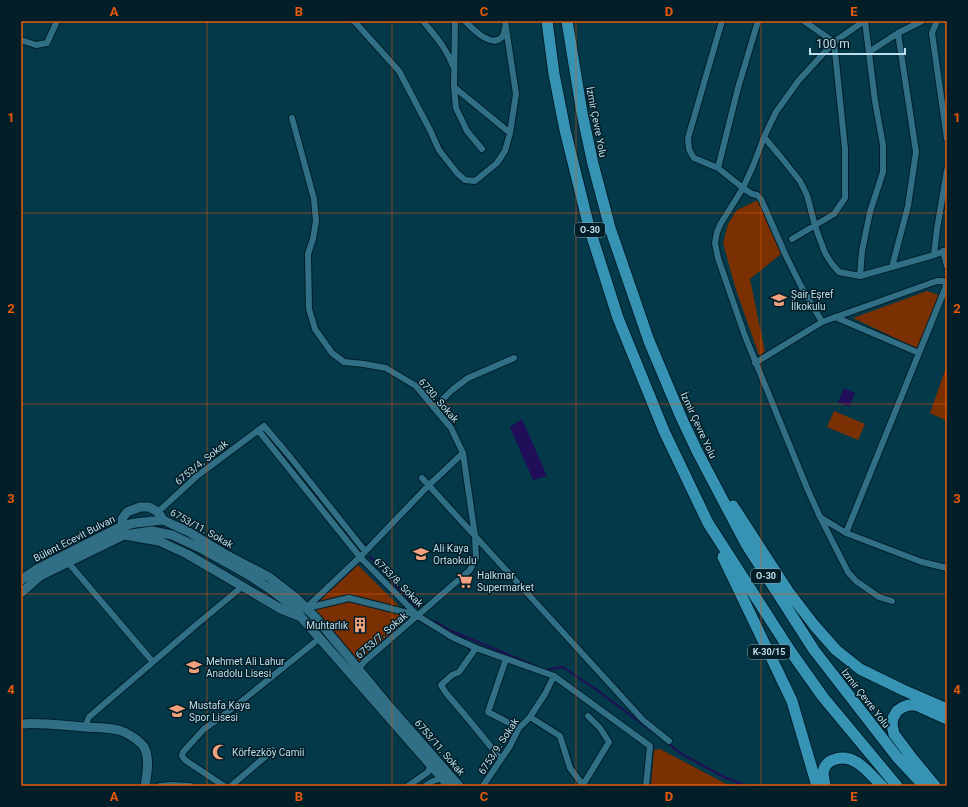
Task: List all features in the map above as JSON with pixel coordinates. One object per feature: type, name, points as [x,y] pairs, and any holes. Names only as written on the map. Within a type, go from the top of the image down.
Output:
[{"type":"highway","name":"O-30","points":[[547,21],[554,74],[565,130],[589,227],[618,318],[664,430],[708,523],[791,652],[823,697],[897,786]]},
{"type":"highway","name":"İzmir Çevre Yolu","points":[[567,21],[581,105],[593,164],[610,228],[649,341],[681,417],[697,451],[746,544],[814,650],[897,757],[924,786]]},
{"type":"highway","points":[[697,451],[788,591],[814,625],[836,650],[860,669],[947,709]]},
{"type":"highway","name":"K-30/15","points":[[708,523],[792,701],[817,786]]},
{"type":"highway","points":[[935,786],[894,734],[892,725],[893,718],[897,711],[903,706],[916,704],[947,719]]},
{"type":"highway","points":[[825,786],[823,773],[827,765],[834,759],[845,758],[856,762],[882,786]]},
{"type":"street","points":[[21,40],[36,44],[47,43],[57,21]]},
{"type":"street","points":[[354,21],[399,71],[439,150],[457,173],[465,180],[475,181],[497,163],[505,150],[510,133],[516,94],[505,24]]},
{"type":"street","points":[[423,21],[449,55],[454,72]]},
{"type":"street","points":[[455,21],[454,87],[456,108],[467,131],[482,149]]},
{"type":"street","points":[[464,21],[484,38],[495,41],[501,37],[505,24]]},
{"type":"street","points":[[722,21],[688,138],[689,149],[694,158],[718,168],[743,188],[752,194],[757,195],[761,199],[786,256],[808,300],[822,322]]},
{"type":"street","points":[[718,168],[738,88],[758,21]]},
{"type":"street","points":[[792,239],[834,214],[845,198],[845,150],[834,42],[804,21]]},
{"type":"street","points":[[860,276],[862,251],[869,219],[883,172],[883,145],[875,101],[864,21],[834,42],[799,80],[780,106],[764,137],[754,166],[743,188],[721,223],[717,232],[715,243],[718,258],[755,363],[820,517],[848,572],[856,581],[879,597],[892,601]]},
{"type":"street","points":[[869,52],[898,32],[922,21]]},
{"type":"street","points":[[937,21],[932,33],[947,139]]},
{"type":"street","points":[[892,267],[908,206],[916,152],[898,32]]},
{"type":"street","points":[[454,87],[510,133]]},
{"type":"street","name":"6730. Sokak","points":[[292,118],[314,199],[316,221],[313,239],[308,254],[309,309],[315,329],[332,353],[344,362],[386,368],[416,386],[452,428],[463,452],[475,536],[476,558],[470,570],[418,616]]},
{"type":"street","points":[[764,137],[800,181],[807,195],[815,226],[825,253],[839,272],[860,276],[934,255],[945,250],[947,266]]},
{"type":"street","points":[[934,255],[947,170]]},
{"type":"street","points":[[755,363],[822,322],[945,278],[945,289],[846,533]]},
{"type":"street","points":[[835,317],[919,353]]},
{"type":"street","points":[[434,408],[452,390],[468,378],[514,358]]},
{"type":"street","points":[[258,430],[264,426],[365,551]]},
{"type":"street","name":"6753/4. Sokak","points":[[158,512],[197,476],[258,430]]},
{"type":"street","name":"6753/8. Sokak","points":[[258,430],[360,557],[418,616],[452,637],[476,648],[554,676],[650,746],[646,786]]},
{"type":"street","points":[[306,608],[360,557],[463,452]]},
{"type":"street","points":[[422,478],[643,720],[669,741]]},
{"type":"street","name":"6753/11. Sokak","points":[[449,786],[301,617],[296,609],[247,574],[204,550],[172,535],[152,531],[123,531],[122,518],[128,512],[140,507],[149,507],[158,512],[163,520],[189,532],[225,554],[269,577],[296,597],[459,786]]},
{"type":"street","points":[[820,517],[846,533],[922,562],[947,568]]},
{"type":"street","name":"Bülent Ecevit Bulvarı","points":[[21,592],[40,576],[66,559],[123,531],[135,523],[163,520]]},
{"type":"street","points":[[123,531],[159,541],[188,554],[281,609],[301,617]]},
{"type":"street","points":[[66,559],[154,662]]},
{"type":"street","name":"Bülent Ecevit Bulvarı","points":[[21,580],[37,569],[66,559]]},
{"type":"street","points":[[85,727],[89,717],[243,586]]},
{"type":"street","points":[[306,608],[349,598],[418,616]]},
{"type":"street","name":"6753/7. Sokak","points":[[358,669],[365,661],[418,616]]},
{"type":"street","points":[[224,786],[184,760],[182,752],[204,729],[320,638]]},
{"type":"street","points":[[476,648],[459,672],[452,675],[441,684],[446,693],[501,759]]},
{"type":"street","points":[[506,659],[488,712],[519,728]]},
{"type":"street","name":"6753/9. Sokak","points":[[483,786],[510,746],[519,728],[530,717],[545,694],[554,676]]},
{"type":"street","points":[[530,717],[560,736],[570,768],[584,785],[609,742],[600,728],[588,716]]},
{"type":"street","points":[[21,724],[113,729],[124,732],[134,737],[144,747],[147,768],[145,786]]},
{"type":"street","points":[[231,786],[273,750]]},
{"type":"street","points":[[408,786],[428,772],[431,765]]},
{"type":"street","points":[[425,786],[433,781],[443,778]]},
{"type":"street","points":[[160,786],[190,786]]},
{"type":"shaded area","points":[[758,200],[781,254],[750,279],[765,352],[759,355],[736,290],[723,243],[728,224],[737,210]]},
{"type":"shaded area","points":[[927,291],[939,295],[918,349],[853,318]]},
{"type":"shaded area","points":[[947,365],[947,421],[930,413]]},
{"type":"shaded area","points":[[844,388],[855,393],[849,407],[838,402]]},
{"type":"shaded area","points":[[834,411],[865,424],[858,440],[827,427]]},
{"type":"shaded area","points":[[522,419],[547,476],[533,480],[510,427]]},
{"type":"shaded area","points":[[358,565],[398,605],[406,623],[359,662],[311,609]]},
{"type":"shaded area","points":[[660,749],[730,786],[651,786],[654,750]]},
{"type":"waterway","points":[[370,557],[416,607]]},
{"type":"waterway","points":[[435,621],[449,630],[538,667]]},
{"type":"waterway","points":[[545,670],[563,667],[653,732]]},
{"type":"waterway","points":[[668,743],[680,753],[724,777],[746,786]]},
{"type":"place","name":"Şair Eşref İlkokulu","points":[[779,300]]},
{"type":"place","name":"Ali Kaya Ortaokulu","points":[[421,554]]},
{"type":"place","name":"Halkmar Supermarket","points":[[465,581]]},
{"type":"place","name":"Muhtarlık","points":[[360,625]]},
{"type":"place","name":"Mehmet Ali Lahur Anadolu Lisesi","points":[[194,667]]},
{"type":"place","name":"Mustafa Kaya Spor Lisesi","points":[[177,711]]},
{"type":"place","name":"Körfezköy Camii","points":[[220,752]]}]
